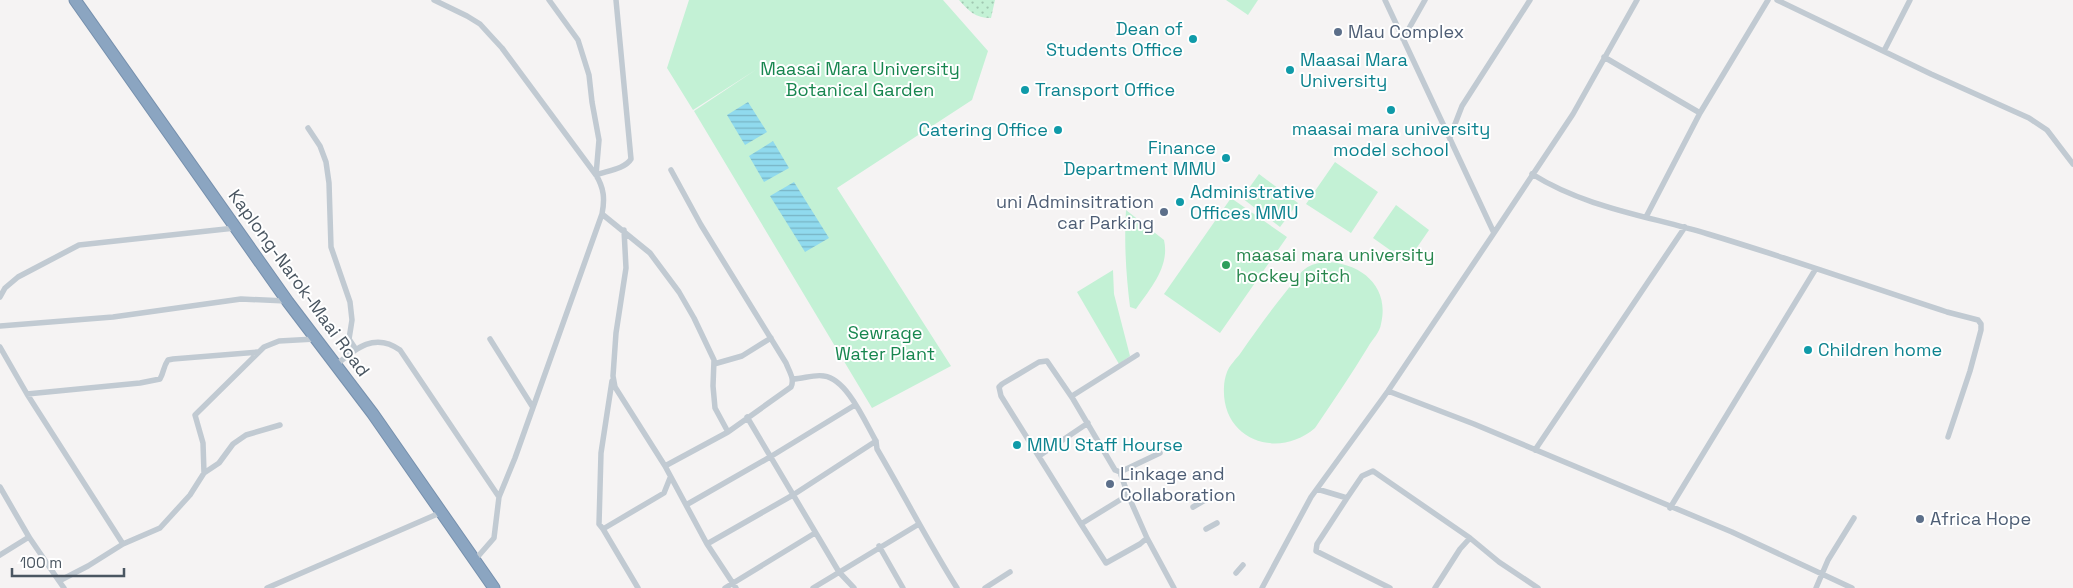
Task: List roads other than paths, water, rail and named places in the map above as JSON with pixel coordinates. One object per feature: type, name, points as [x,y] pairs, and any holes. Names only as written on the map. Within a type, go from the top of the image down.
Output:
[{"type":"highway","name":"Kaplong-Narok-Maai Road","points":[[75,0],[288,302],[318,339],[494,588]]},
{"type":"street","points":[[434,0],[480,24],[502,48],[603,186],[604,204],[602,214],[499,497],[494,538],[474,561]]},
{"type":"street","points":[[549,0],[578,40],[589,75],[599,140],[596,175]]},
{"type":"street","points":[[596,175],[629,163],[631,159],[616,0]]},
{"type":"street","points":[[1385,0],[1494,233]]},
{"type":"street","points":[[1403,39],[1425,0]]},
{"type":"street","points":[[1450,137],[1462,106],[1530,0]]},
{"type":"street","points":[[1262,588],[1317,489],[1388,391],[1573,114],[1637,0]]},
{"type":"street","points":[[1646,217],[1700,114],[1768,0]]},
{"type":"street","points":[[1777,0],[2029,118],[2047,130],[2073,164]]},
{"type":"street","points":[[1884,51],[1910,0]]},
{"type":"street","points":[[1604,57],[1700,114]]},
{"type":"street","points":[[308,128],[320,146],[326,162],[329,183],[331,248],[350,302],[352,320],[349,339],[355,348]]},
{"type":"street","points":[[665,466],[728,432],[791,387],[793,379],[771,338],[701,225],[672,170]]},
{"type":"street","points":[[1532,174],[1557,189],[1585,201],[1745,245],[1815,270],[1980,321],[1981,330],[1970,371],[1948,436]]},
{"type":"street","points":[[602,214],[650,253],[679,292],[712,354],[715,408],[728,432]]},
{"type":"street","points":[[1535,450],[1685,227]]},
{"type":"street","points":[[0,296],[18,277],[79,245],[237,228]]},
{"type":"street","points":[[624,230],[626,268],[616,333],[613,376],[601,453],[599,524],[638,588]]},
{"type":"street","points":[[1670,508],[1815,270]]},
{"type":"street","points":[[0,326],[114,317],[241,299],[288,302]]},
{"type":"street","points":[[714,364],[742,356],[771,338]]},
{"type":"street","points":[[204,473],[203,443],[195,415],[264,347],[278,341],[318,339]]},
{"type":"street","points":[[490,339],[532,406]]},
{"type":"street","points":[[336,365],[355,348],[384,341],[400,350],[499,497]]},
{"type":"street","points":[[0,348],[27,394],[123,544]]},
{"type":"street","points":[[27,394],[140,384],[160,379],[163,374],[163,368],[168,360],[173,358],[258,352]]},
{"type":"street","points":[[1072,396],[1137,356]]},
{"type":"street","points":[[1148,538],[1108,563],[1081,524],[1001,396],[999,387],[1043,360],[1047,361],[1054,369],[1115,470],[1120,472],[1128,495],[1148,538],[1174,588]]},
{"type":"street","points":[[793,379],[823,375],[833,378],[840,384],[876,441],[877,449],[957,588]]},
{"type":"street","points":[[613,376],[615,387],[665,466],[707,544],[734,586]]},
{"type":"street","points":[[1388,391],[1474,424],[1670,508],[1732,532],[1852,588]]},
{"type":"street","points":[[686,505],[855,405]]},
{"type":"street","points":[[747,417],[839,572],[854,588]]},
{"type":"street","points":[[1039,456],[1088,423]]},
{"type":"street","points":[[59,581],[88,566],[123,544],[160,528],[190,495],[204,473],[219,463],[233,444],[246,435],[280,426]]},
{"type":"street","points":[[707,544],[793,495],[876,441]]},
{"type":"street","points":[[1120,472],[1160,453]]},
{"type":"street","points":[[1390,588],[1316,551],[1320,538],[1362,476],[1373,471],[1538,588]]},
{"type":"street","points":[[603,529],[664,494],[670,478]]},
{"type":"street","points":[[0,487],[64,588]]},
{"type":"street","points":[[1317,489],[1347,498]]},
{"type":"street","points":[[1081,524],[1128,495]]},
{"type":"street","points":[[1193,507],[1205,500]]},
{"type":"street","points":[[267,588],[442,512]]},
{"type":"street","points":[[1816,588],[1828,560],[1854,518]]},
{"type":"street","points":[[1206,530],[1217,523]]},
{"type":"street","points":[[813,588],[879,546],[919,524]]},
{"type":"street","points":[[725,588],[734,586],[815,533]]},
{"type":"street","points":[[0,555],[30,537]]},
{"type":"street","points":[[1435,588],[1460,549],[1470,538]]},
{"type":"street","points":[[879,546],[903,588]]},
{"type":"street","points":[[1236,573],[1243,565]]},
{"type":"street","points":[[984,588],[1010,572]]},
{"type":"water","points":[[748,102],[767,132],[745,145],[727,115]]},
{"type":"water","points":[[773,141],[789,168],[764,182],[749,156]]},
{"type":"water","points":[[794,182],[829,238],[805,252],[770,196]]},
{"type":"place","name":"Mau Complex","points":[[1338,32]]},
{"type":"place","name":"Dean of Students Office","points":[[1193,39]]},
{"type":"place","name":"Maasai Mara University","points":[[1290,70]]},
{"type":"place","name":"Transport Office","points":[[1025,90]]},
{"type":"place","name":"maasai mara university model school","points":[[1391,110]]},
{"type":"place","name":"Catering Office","points":[[1058,130]]},
{"type":"place","name":"Finance Department MMU","points":[[1226,158]]},
{"type":"place","name":"Administrative Offices MMU","points":[[1180,202]]},
{"type":"place","name":"uni Adminsitration car Parking","points":[[1164,212]]},
{"type":"place","name":"maasai mara university hockey pitch","points":[[1226,265]]},
{"type":"place","name":"Children home","points":[[1808,350]]},
{"type":"place","name":"MMU Staff Hourse","points":[[1017,445]]},
{"type":"place","name":"Linkage and Collaboration","points":[[1110,484]]},
{"type":"place","name":"Africa Hope","points":[[1920,519]]},
{"type":"park label","name":"Maasai Mara University Botanical Garden","points":[[860,79]]},
{"type":"park label","name":"Sewrage Water Plant","points":[[885,343]]}]
